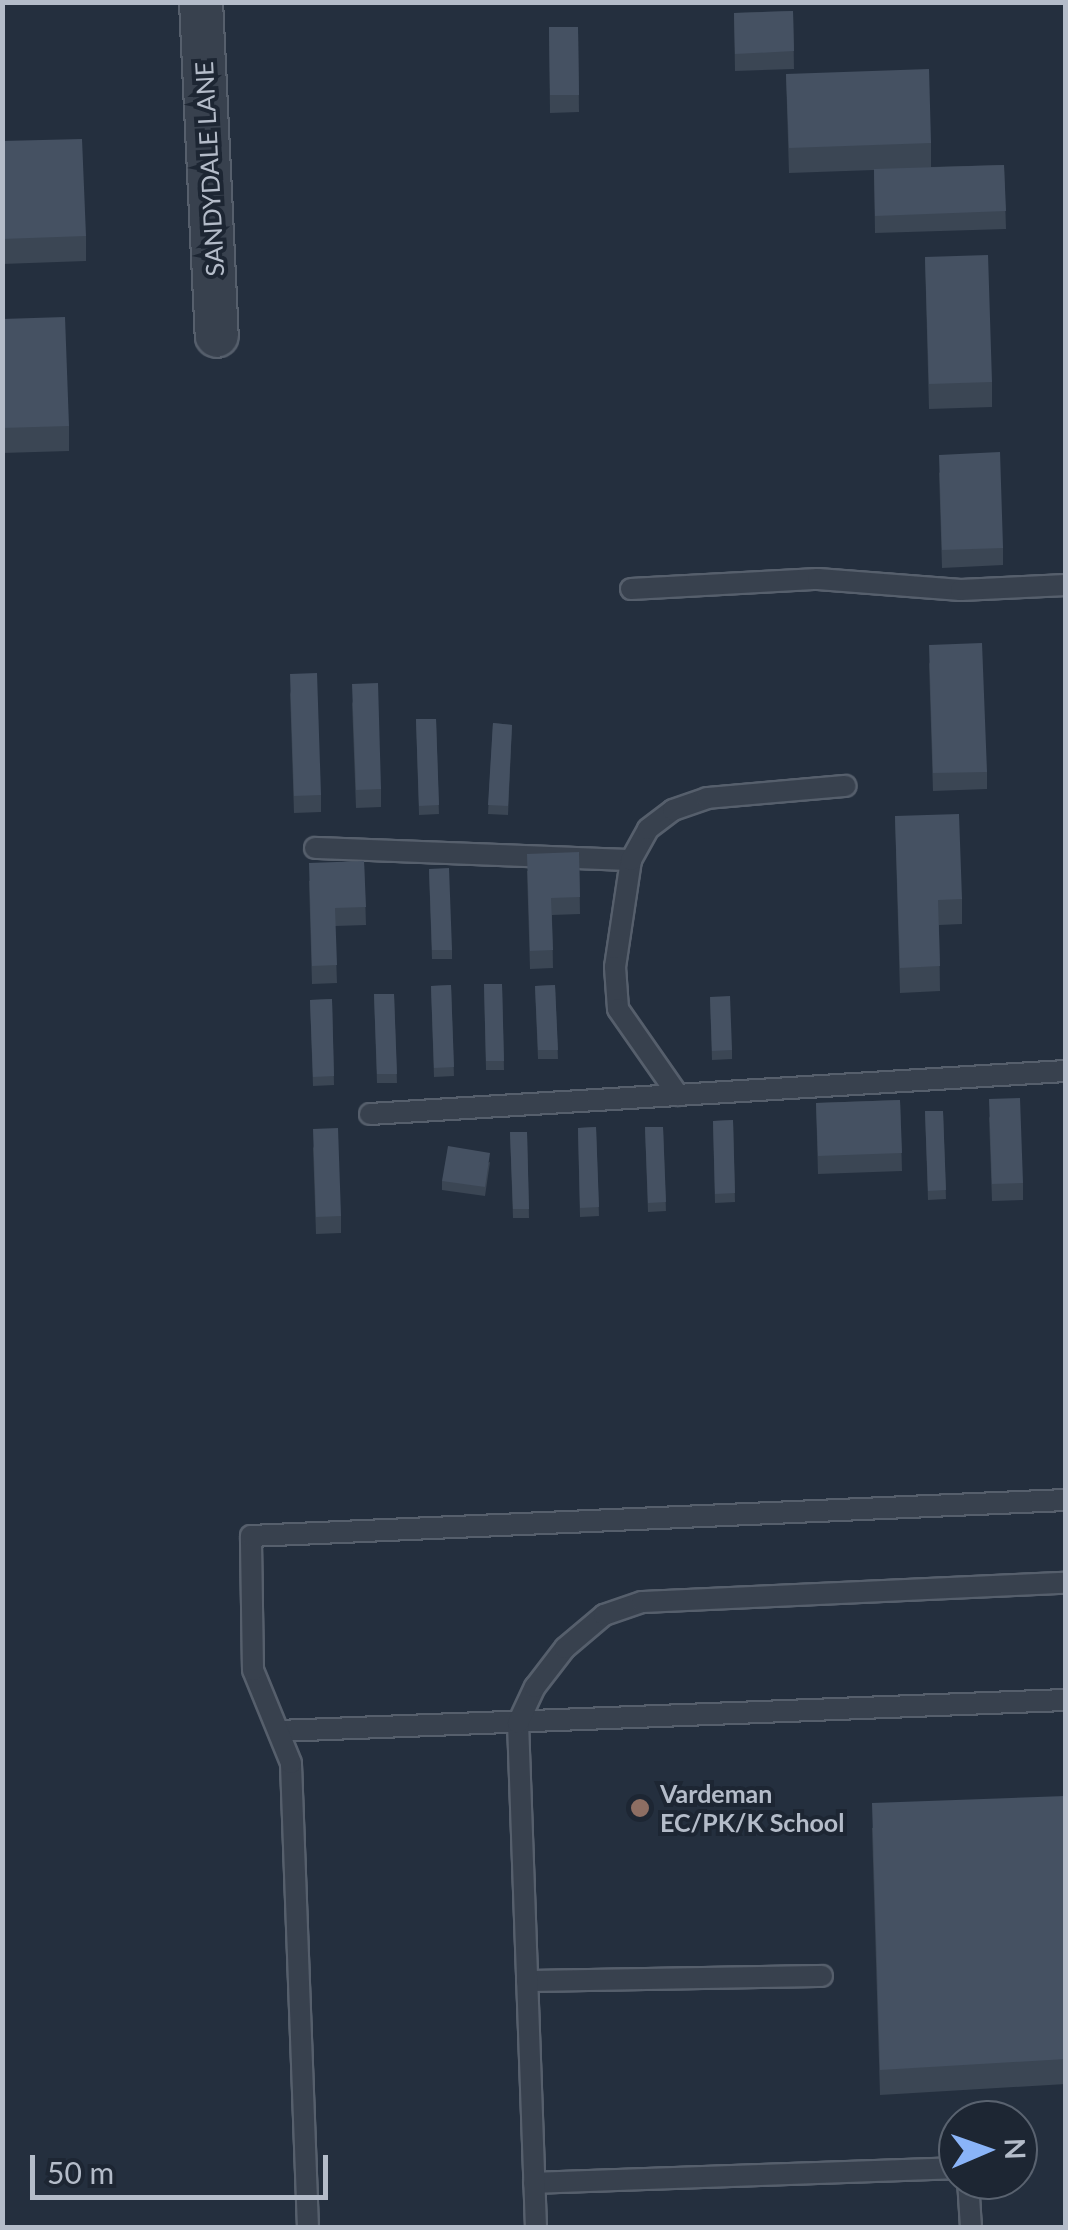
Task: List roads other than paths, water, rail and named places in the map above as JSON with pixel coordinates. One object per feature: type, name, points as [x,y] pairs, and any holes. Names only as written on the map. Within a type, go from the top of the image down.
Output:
[{"type":"street","name":"SANDYDALE LANE","points":[[201,2],[218,336]]},
{"type":"lane","points":[[630,589],[818,579],[961,590],[1066,585]]},
{"type":"lane","points":[[678,1096],[618,1009],[614,967],[631,860],[648,829],[672,810],[707,798],[845,786]]},
{"type":"lane","points":[[316,848],[631,860]]},
{"type":"lane","points":[[370,1114],[1066,1071]]},
{"type":"lane","points":[[308,2228],[291,1763],[254,1670],[251,1536],[1066,1500]]},
{"type":"lane","points":[[536,2228],[518,1723],[534,1686],[565,1648],[604,1615],[642,1602],[1066,1584]]},
{"type":"lane","points":[[279,1731],[1066,1700]]},
{"type":"lane","points":[[527,1981],[822,1976]]},
{"type":"lane","points":[[534,2183],[938,2169]]},
{"type":"lane","points":[[969,2200],[971,2228]]},
{"type":"place","name":"Vardeman EC/PK/K School","points":[[640,1808]]}]
